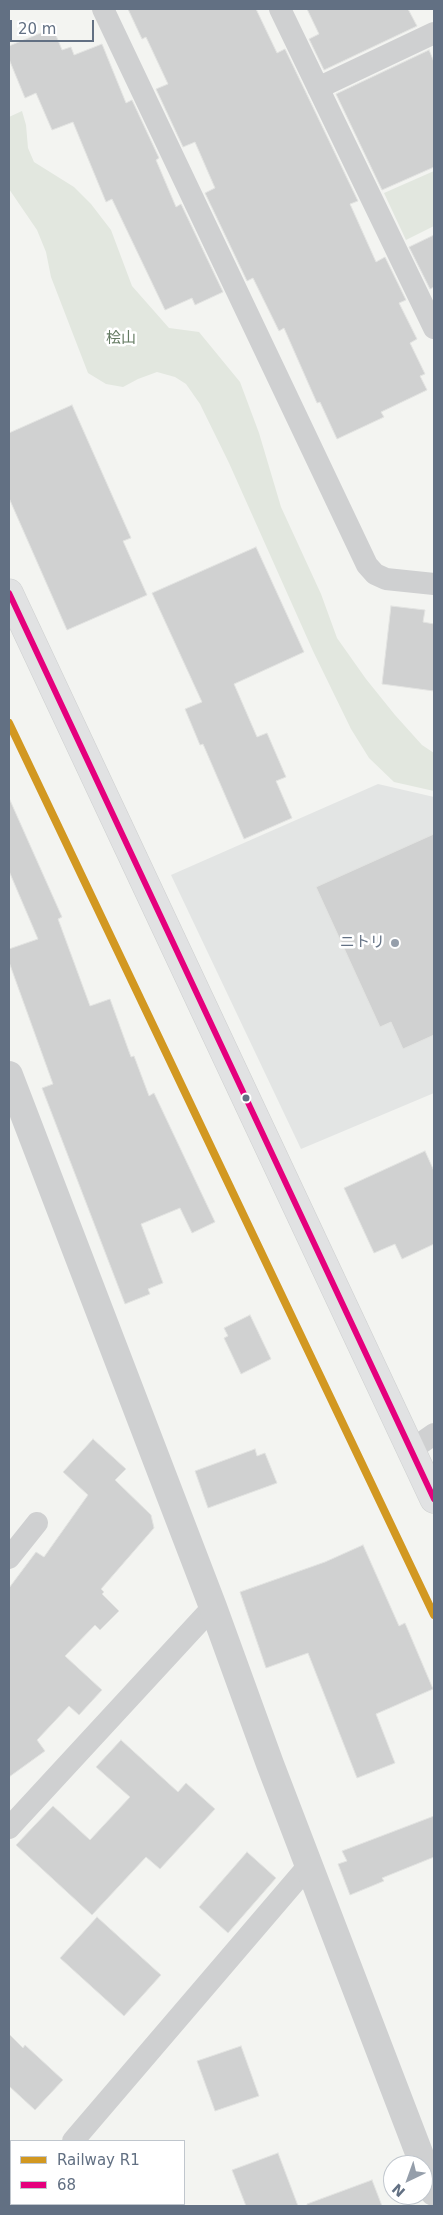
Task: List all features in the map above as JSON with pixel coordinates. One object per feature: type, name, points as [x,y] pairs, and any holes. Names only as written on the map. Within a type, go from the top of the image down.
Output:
[{"type":"highway","points":[[9,593],[434,1499]]},
{"type":"street","points":[[103,9],[367,565],[375,574],[386,579],[434,584]]},
{"type":"street","points":[[280,9],[434,328]]},
{"type":"street","points":[[318,88],[434,33]]},
{"type":"street","points":[[9,1076],[213,1606],[270,1764],[310,1864],[434,2192]]},
{"type":"street","points":[[411,1450],[434,1434]]},
{"type":"street","points":[[9,1558],[37,1523]]},
{"type":"street","points":[[9,1828],[213,1606]]},
{"type":"street","points":[[74,2140],[310,1864]]},
{"type":"shaded area","points":[[378,784],[434,797],[434,1093],[301,1149],[171,875]]},
{"type":"shaded area","points":[[9,2175],[10,2205],[49,2206],[9,2206]]},
{"type":"green space","name":"桧山","points":[[22,111],[26,125],[28,148],[34,162],[74,187],[91,204],[111,230],[132,286],[169,328],[199,332],[240,382],[259,433],[281,507],[321,594],[337,638],[366,679],[395,715],[422,745],[434,753],[434,791],[394,782],[369,758],[351,729],[313,651],[229,463],[200,404],[186,384],[175,377],[157,372],[123,387],[106,384],[88,373],[51,277],[46,252],[37,230],[9,189],[9,117]]},
{"type":"green space","points":[[434,171],[434,226],[406,240],[384,193]]},
{"type":"building","points":[[128,9],[256,9],[277,53],[285,49],[358,201],[350,204],[376,262],[385,257],[406,300],[399,303],[417,339],[410,343],[425,374],[420,376],[427,390],[381,412],[384,417],[337,439],[320,402],[317,403],[284,328],[279,331],[253,278],[247,281],[205,193],[215,188],[195,142],[183,147],[156,89],[168,84],[146,37],[142,39]]},
{"type":"building","points":[[307,9],[408,9],[417,26],[324,70],[309,39],[319,34]]},
{"type":"building","points":[[53,28],[62,50],[71,47],[74,55],[102,44],[126,103],[132,100],[159,158],[156,160],[176,207],[181,204],[223,292],[195,305],[192,298],[165,310],[112,199],[106,202],[73,122],[52,130],[36,93],[25,98],[9,59],[9,46]]},
{"type":"building","points":[[429,50],[434,62],[434,167],[382,190],[336,94]]},
{"type":"building","points":[[434,235],[434,287],[430,289],[409,247]]},
{"type":"building","points":[[72,405],[131,538],[123,541],[147,595],[67,630],[9,498],[9,433]]},
{"type":"building","points":[[256,547],[304,652],[234,684],[257,737],[267,733],[286,777],[276,781],[292,818],[244,839],[203,744],[200,745],[185,709],[202,702],[152,593]]},
{"type":"building","points":[[391,606],[425,610],[423,622],[434,624],[434,691],[382,684]]},
{"type":"building","points":[[9,798],[62,917],[58,919],[90,1006],[110,999],[131,1057],[134,1056],[149,1096],[154,1093],[215,1222],[192,1233],[180,1208],[141,1224],[163,1283],[148,1289],[150,1294],[125,1304],[42,1088],[53,1084],[9,962],[9,949],[38,939],[9,871]]},
{"type":"building","name":"ニトリ","points":[[434,834],[434,1035],[403,1049],[391,1022],[380,1027],[316,887]]},
{"type":"building","points":[[425,1151],[434,1171],[434,1244],[402,1259],[395,1244],[374,1253],[344,1188]]},
{"type":"building","points":[[250,1315],[271,1359],[241,1374],[224,1338],[228,1336],[224,1328]]},
{"type":"building","points":[[93,1439],[126,1469],[115,1480],[151,1515],[154,1528],[101,1589],[104,1592],[102,1594],[119,1611],[100,1630],[95,1625],[65,1656],[102,1690],[79,1715],[69,1706],[37,1740],[45,1751],[9,1777],[9,1588],[36,1552],[44,1557],[88,1495],[63,1472]]},
{"type":"building","points":[[255,1449],[257,1456],[265,1453],[277,1483],[208,1508],[195,1471]]},
{"type":"building","points":[[363,1545],[399,1626],[405,1623],[433,1689],[376,1714],[395,1763],[357,1778],[308,1653],[266,1668],[240,1592],[325,1562]]},
{"type":"building","points":[[121,1740],[178,1792],[186,1783],[215,1809],[160,1869],[146,1857],[92,1915],[16,1845],[53,1806],[90,1840],[130,1797],[96,1767]]},
{"type":"building","points":[[434,1816],[434,1857],[382,1878],[384,1881],[350,1895],[338,1864],[347,1861],[342,1851]]},
{"type":"building","points":[[247,1852],[276,1878],[228,1933],[199,1907]]},
{"type":"building","points":[[97,1917],[161,1975],[124,2016],[60,1958]]},
{"type":"building","points":[[9,2034],[23,2048],[25,2045],[63,2080],[35,2110],[9,2086]]},
{"type":"building","points":[[241,2046],[259,2096],[215,2111],[197,2061]]},
{"type":"building","points":[[278,2153],[298,2206],[246,2206],[232,2170]]},
{"type":"building","points":[[372,2180],[382,2206],[307,2206],[307,2204]]},
{"type":"rail line","name":"R1","points":[[9,723],[434,1615]]},
{"type":"transit line","name":"68","points":[[9,593],[434,1499]]},
{"type":"place","name":"ニトリ","points":[[395,943]]}]
